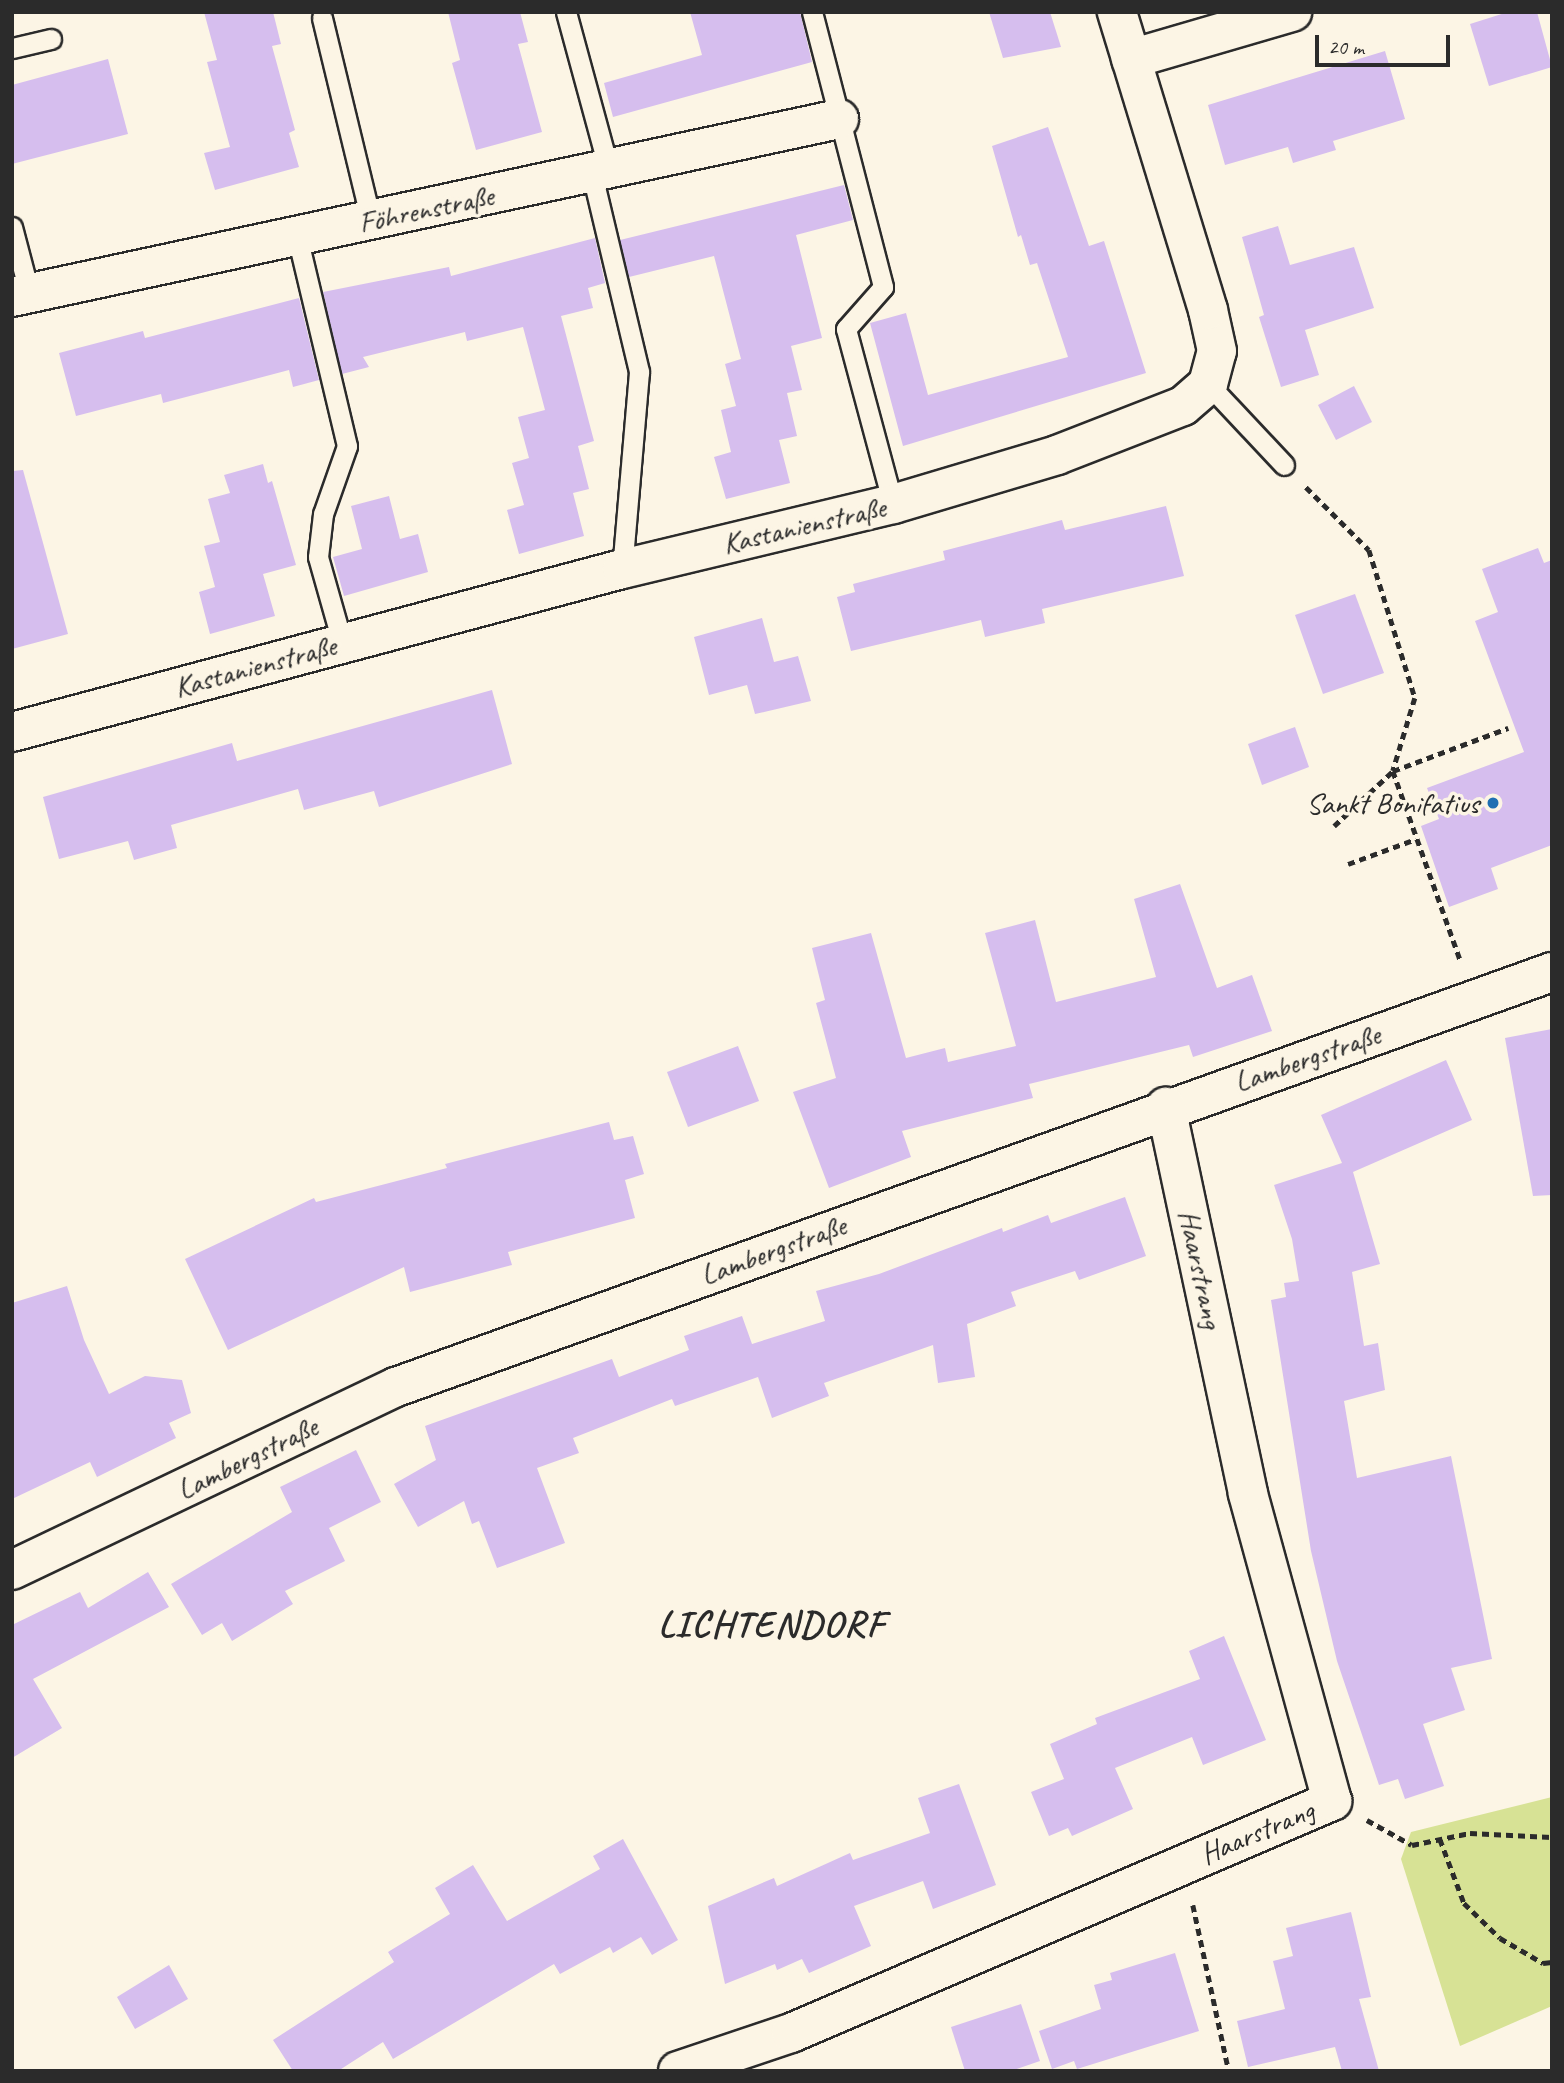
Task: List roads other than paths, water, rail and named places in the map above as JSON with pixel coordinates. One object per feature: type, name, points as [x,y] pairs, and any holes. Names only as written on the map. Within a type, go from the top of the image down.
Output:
[{"type":"street","points":[[1116,12],[1208,310],[1217,351],[1208,384]]},
{"type":"street","points":[[1131,60],[1292,12]]},
{"type":"street","name":"Föhrenstraße","points":[[21,294],[839,119]]},
{"type":"street","name":"Kastanienstraße","points":[[12,732],[622,569],[893,504],[1056,455],[1183,406],[1208,384]]},
{"type":"street","name":"Lambergstraße","points":[[12,1570],[396,1387],[1166,1107],[1552,972]]},
{"type":"street","name":"Haarstrang","points":[[678,2071],[791,2033],[1332,1801],[1248,1493],[1166,1107]]},
{"type":"lane","points":[[566,12],[639,373],[622,569]]},
{"type":"lane","points":[[812,12],[883,287],[846,328],[893,504]]},
{"type":"lane","points":[[322,19],[372,221]]},
{"type":"lane","points":[[12,48],[51,39]]},
{"type":"lane","points":[[12,228],[21,294]]},
{"type":"lane","points":[[297,236],[347,446],[323,514],[318,557],[342,642]]},
{"type":"lane","points":[[1208,384],[1284,465]]},
{"type":"place","name":"Sankt Bonifatius","points":[[1493,803]]},
{"type":"district","name":"LICHTENDORF","points":[[772,1624]]}]
